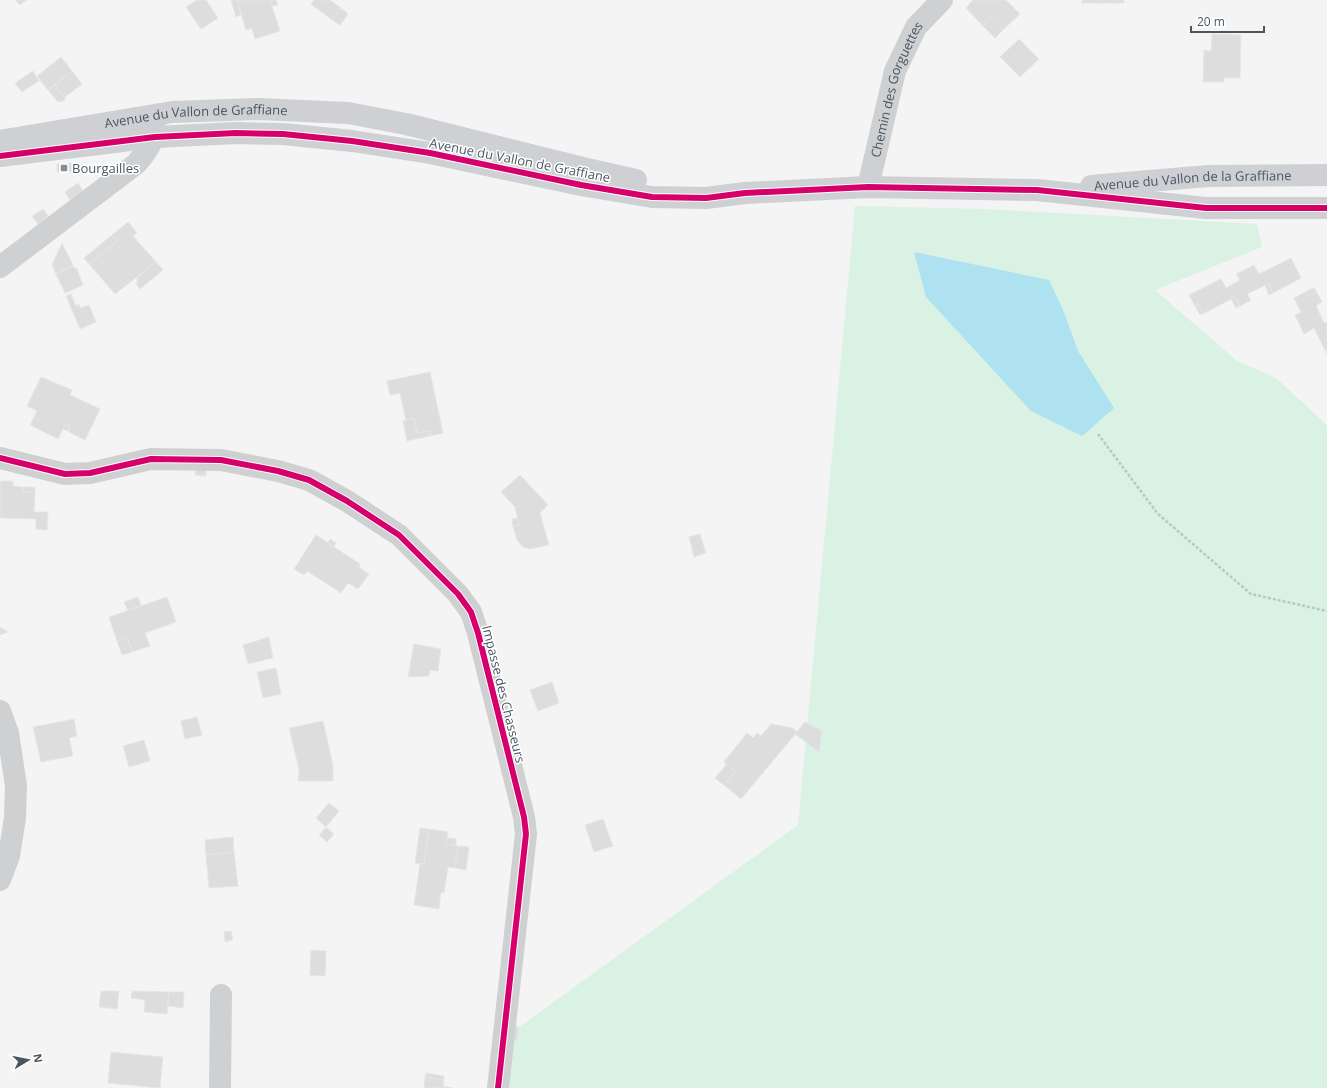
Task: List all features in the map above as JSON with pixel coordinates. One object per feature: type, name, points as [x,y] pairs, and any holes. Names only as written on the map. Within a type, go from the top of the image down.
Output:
[{"type":"street","name":"Chemin des Gorguettes","points":[[868,187],[895,71],[916,27],[942,0]]},
{"type":"street","name":"Avenue du Vallon de Graffiane","points":[[0,141],[172,112],[259,109],[348,113],[406,124],[637,180],[745,193]]},
{"type":"street","points":[[0,267],[136,164],[150,146],[154,137],[155,114]]},
{"type":"street","name":"Avenue du Vallon de Graffiane","points":[[0,156],[154,137],[236,133],[283,134],[352,141],[430,153],[581,185],[652,197],[706,198],[745,193],[868,187],[1037,190]]},
{"type":"street","name":"Avenue du Vallon de la Graffiane","points":[[1037,190],[1208,176],[1327,175]]},
{"type":"street","name":"Avenue du Vallon de la Graffiane","points":[[1037,190],[1206,208],[1327,208]]},
{"type":"street","name":"Impasse des Chasseurs","points":[[0,458],[65,474],[90,473],[151,459],[221,460],[278,471],[309,480],[347,501],[399,535],[458,594],[471,612],[478,633],[524,817],[526,834],[498,1088]]},
{"type":"street","points":[[0,711],[8,733],[8,787],[15,818],[9,856],[0,880]]},
{"type":"street","points":[[220,1088],[221,996]]},
{"type":"path","points":[[1098,434],[1158,514],[1251,594],[1327,611]]},
{"type":"green space","points":[[855,206],[986,209],[1257,224],[1262,247],[1155,290],[1236,360],[1276,378],[1327,425],[1327,1088],[500,1088],[504,1038],[798,825]]},
{"type":"water","points":[[914,252],[1049,280],[1064,312],[1078,351],[1114,408],[1082,436],[1031,411],[926,297]]},
{"type":"building","points":[[15,0],[27,0],[20,5]]},
{"type":"building","points":[[197,0],[206,0],[218,18],[201,29],[186,7]]},
{"type":"building","points":[[231,0],[237,0],[241,15],[236,17]]},
{"type":"building","points":[[237,0],[270,0],[280,31],[255,39],[252,28],[246,30]]},
{"type":"building","points":[[270,0],[276,0],[278,5],[272,6]]},
{"type":"building","points":[[314,0],[330,0],[341,8],[332,20],[311,4]]},
{"type":"building","points":[[973,0],[1006,0],[1020,14],[1003,30],[991,18],[983,26],[966,8]]},
{"type":"building","points":[[1082,0],[1103,0],[1103,3],[1082,3]]},
{"type":"building","points":[[1103,0],[1114,0],[1114,3],[1103,3]]},
{"type":"building","points":[[1114,0],[1124,0],[1124,3],[1114,3]]},
{"type":"building","points":[[341,8],[348,14],[340,25],[332,20]]},
{"type":"building","points":[[991,18],[1003,30],[995,38],[983,26]]},
{"type":"building","points":[[1212,34],[1241,35],[1240,78],[1224,78],[1224,82],[1203,82],[1204,50],[1211,51]]},
{"type":"building","points":[[1019,39],[1039,59],[1020,77],[1000,57]]},
{"type":"building","points":[[61,57],[72,71],[48,90],[37,76]]},
{"type":"building","points":[[33,71],[39,81],[22,92],[15,83]]},
{"type":"building","points":[[72,71],[82,84],[65,97],[55,85]]},
{"type":"building","points":[[55,85],[66,99],[63,101],[58,102],[48,90]]},
{"type":"building","points":[[71,163],[72,171],[57,172],[57,164]]},
{"type":"building","points":[[78,183],[83,191],[70,200],[65,192]]},
{"type":"building","points":[[43,209],[48,216],[38,224],[32,216]]},
{"type":"building","points":[[128,222],[137,233],[133,236],[156,262],[115,294],[89,264],[117,241],[112,235]]},
{"type":"building","points":[[112,235],[117,241],[89,264],[84,258]]},
{"type":"building","points":[[62,243],[73,265],[56,274],[52,265]]},
{"type":"building","points":[[1291,258],[1301,278],[1273,293],[1268,284],[1247,294],[1251,300],[1240,306],[1235,297],[1203,314],[1198,304],[1195,306],[1189,295],[1221,279],[1226,288],[1240,280],[1236,274],[1254,265],[1259,274]]},
{"type":"building","points":[[156,262],[163,270],[140,289],[137,285],[137,276],[138,277]]},
{"type":"building","points":[[72,266],[77,269],[83,285],[65,293],[56,274]]},
{"type":"building","points":[[1268,284],[1273,293],[1269,295],[1265,285]]},
{"type":"building","points":[[1314,288],[1316,291],[1307,296],[1305,292]]},
{"type":"building","points":[[1316,291],[1322,302],[1316,306],[1324,323],[1327,322],[1327,354],[1314,328],[1304,334],[1295,315],[1301,312],[1294,298],[1305,292],[1307,296]]},
{"type":"building","points":[[71,294],[76,306],[79,304],[80,308],[89,305],[96,322],[80,329],[66,296]]},
{"type":"building","points":[[1235,297],[1240,306],[1236,308],[1231,299]]},
{"type":"building","points":[[1198,304],[1203,314],[1200,315],[1195,306]]},
{"type":"building","points":[[430,372],[443,433],[430,436],[429,431],[417,433],[414,418],[406,420],[400,393],[390,395],[387,381]]},
{"type":"building","points":[[41,377],[72,390],[70,395],[100,409],[85,440],[69,432],[69,427],[65,425],[58,439],[30,425],[37,411],[27,406]]},
{"type":"building","points":[[414,418],[417,433],[429,431],[430,436],[407,441],[403,421]]},
{"type":"building","points":[[65,425],[69,427],[68,431],[63,429]]},
{"type":"building","points":[[196,469],[206,469],[206,476],[195,475]]},
{"type":"building","points":[[520,475],[548,505],[540,513],[549,545],[529,549],[523,547],[517,540],[513,526],[519,525],[515,507],[501,492]]},
{"type":"building","points":[[0,481],[13,481],[13,486],[23,487],[23,492],[35,492],[34,512],[48,512],[47,530],[36,529],[36,519],[0,518]]},
{"type":"building","points":[[23,487],[35,487],[35,492],[23,492]]},
{"type":"building","points":[[517,518],[519,525],[513,526],[512,519]]},
{"type":"building","points":[[700,534],[706,553],[694,557],[689,537]]},
{"type":"building","points":[[316,535],[360,564],[359,567],[369,574],[358,589],[348,583],[341,593],[307,571],[304,575],[294,569]]},
{"type":"building","points":[[330,539],[336,543],[334,547],[328,543]]},
{"type":"building","points":[[138,597],[141,606],[128,610],[124,602]]},
{"type":"building","points":[[167,597],[176,622],[145,633],[150,646],[132,652],[127,637],[117,641],[109,617]]},
{"type":"building","points":[[0,627],[8,632],[0,635]]},
{"type":"building","points":[[127,637],[132,652],[122,655],[117,641]]},
{"type":"building","points":[[269,637],[273,658],[248,664],[243,645]]},
{"type":"building","points":[[414,644],[441,649],[438,671],[430,670],[429,676],[408,677]]},
{"type":"building","points":[[276,668],[281,694],[263,698],[257,672]]},
{"type":"building","points":[[552,682],[559,703],[538,711],[530,690]]},
{"type":"building","points":[[197,717],[202,735],[185,739],[181,721]]},
{"type":"building","points":[[74,719],[77,736],[69,738],[73,756],[41,762],[33,727]]},
{"type":"building","points":[[323,721],[333,765],[333,781],[298,781],[299,769],[289,728]]},
{"type":"building","points":[[805,722],[822,731],[819,752],[795,734]]},
{"type":"building","points":[[771,724],[793,728],[797,732],[741,799],[724,785],[735,772],[724,762],[747,733],[753,738],[757,733],[761,736]]},
{"type":"building","points":[[144,740],[150,761],[129,767],[123,746]]},
{"type":"building","points":[[727,764],[735,772],[724,785],[715,778]]},
{"type":"building","points":[[329,803],[339,811],[326,827],[316,818]]},
{"type":"building","points":[[603,819],[613,846],[594,852],[585,825]]},
{"type":"building","points":[[326,827],[334,834],[327,842],[319,835]]},
{"type":"building","points":[[420,828],[429,829],[424,864],[415,863]]},
{"type":"building","points":[[429,829],[448,832],[446,844],[458,846],[455,868],[448,867],[444,893],[441,892],[439,909],[414,905],[420,864],[424,864]]},
{"type":"building","points":[[233,837],[234,852],[206,855],[205,840]]},
{"type":"building","points":[[447,838],[456,839],[456,845],[446,844]]},
{"type":"building","points":[[458,846],[469,847],[466,870],[455,868]]},
{"type":"building","points":[[234,852],[238,886],[209,888],[206,855]]},
{"type":"building","points":[[231,931],[233,940],[225,942],[224,932]]},
{"type":"building","points":[[311,950],[326,951],[325,976],[310,975]]},
{"type":"building","points":[[101,991],[119,991],[117,1009],[99,1007]]},
{"type":"building","points":[[132,991],[169,992],[167,1014],[144,1012],[145,1000],[131,998]]},
{"type":"building","points":[[169,992],[184,992],[183,1008],[168,1006]]},
{"type":"building","points":[[512,1026],[518,1026],[518,1040],[512,1040]]},
{"type":"building","points":[[111,1052],[163,1057],[160,1088],[108,1083]]},
{"type":"building","points":[[426,1073],[444,1076],[444,1080],[425,1077]]},
{"type":"building","points":[[425,1077],[444,1080],[443,1086],[453,1088],[424,1088]]},
{"type":"cycle path","points":[[0,156],[155,137],[236,133],[283,134],[352,141],[430,153],[581,185],[652,197],[706,198],[745,193],[868,187],[1037,190],[1206,208],[1327,208]]},
{"type":"cycle path","points":[[0,458],[65,474],[90,473],[151,459],[221,460],[278,471],[309,480],[347,501],[399,535],[458,594],[471,612],[478,633],[524,817],[526,834],[498,1088]]},
{"type":"place","name":"Bourgailles","points":[[64,168]]}]
